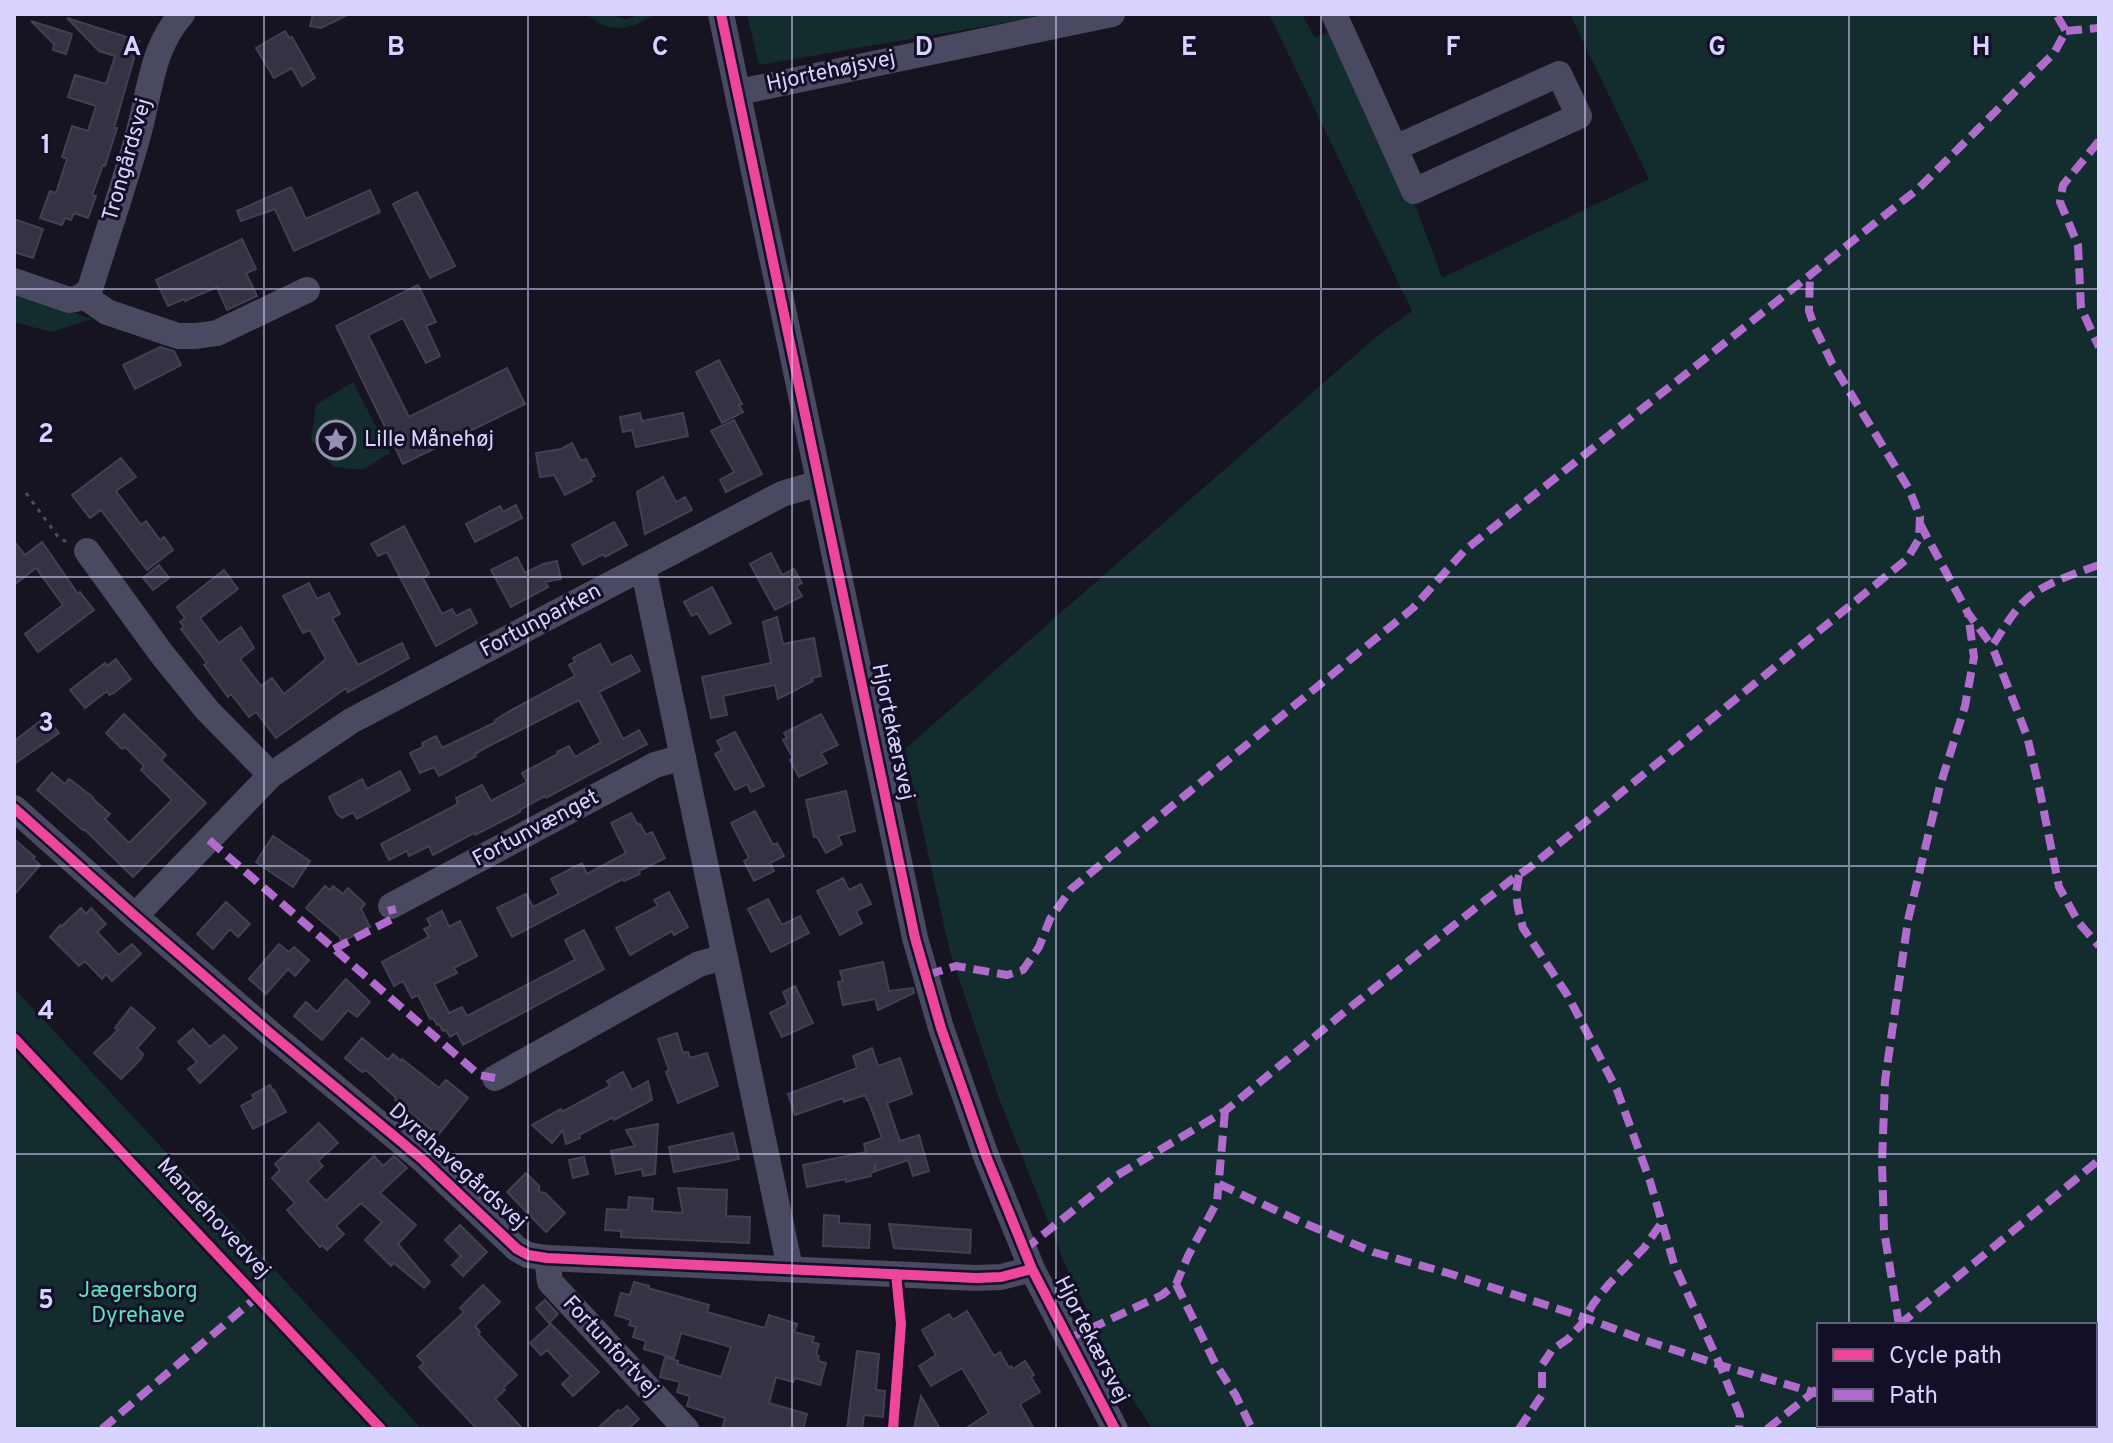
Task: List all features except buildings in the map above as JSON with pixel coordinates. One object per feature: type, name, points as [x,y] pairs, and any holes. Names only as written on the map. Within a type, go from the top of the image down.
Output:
[{"type":"street","name":"Hjortekærsvej","points":[[721,14],[915,938],[941,1028],[986,1156],[1032,1269],[1115,1429]]},
{"type":"street","name":"Hjortehøjsvej","points":[[739,92],[1112,14]]},
{"type":"street","points":[[1334,14],[1414,191],[1579,116],[1559,74],[1395,148]]},
{"type":"street","name":"Trongårdsvej","points":[[84,296],[90,289],[139,133],[158,52],[172,17]]},
{"type":"street","points":[[14,281],[69,300],[84,296],[107,312],[178,336],[217,333],[307,290]]},
{"type":"street","name":"Fortunparken","points":[[135,916],[271,775],[351,721],[782,494],[819,483]]},
{"type":"street","points":[[87,551],[207,710],[271,775]]},
{"type":"street","points":[[643,567],[790,1268]]},
{"type":"street","name":"Fortunvænget","points":[[391,906],[655,765],[683,757]]},
{"type":"street","name":"Dyrehavegårdsvej","points":[[14,808],[270,1033],[423,1160],[517,1249],[528,1255],[976,1278],[1001,1277],[1032,1269]]},
{"type":"street","points":[[495,1078],[699,964],[725,957]]},
{"type":"street","name":"Fortunfortvej","points":[[547,1258],[550,1282],[686,1429]]},
{"type":"path","points":[[26,493],[59,538],[87,551]]},
{"type":"green space","points":[[587,14],[626,19],[640,14],[655,14],[621,28],[604,25]]},
{"type":"green space","points":[[747,14],[1055,14],[759,65]]},
{"type":"green space","points":[[1269,14],[1302,14],[1315,38],[1334,29],[1418,212],[1442,278],[1649,179],[1570,14],[2099,14],[2099,1429],[1152,1429],[1119,1377],[1065,1264],[1000,1101],[949,948],[905,749],[1377,336],[1412,311]]},
{"type":"green space","points":[[14,292],[92,319],[51,332],[14,322]]},
{"type":"green space","points":[[353,382],[390,453],[362,470],[334,467],[311,440],[316,405]]},
{"type":"green space","name":"Jægersborg Dyrehave","points":[[14,988],[422,1429],[14,1429]]},
{"type":"marked path","points":[[927,975],[956,966],[1007,975],[1023,970],[1039,947],[1050,919],[1071,889],[1413,608],[1465,550],[1919,188],[2054,53],[2066,31],[2056,14]]},
{"type":"marked path","points":[[2066,31],[2099,28]]},
{"type":"marked path","points":[[2099,141],[2063,185],[2060,202],[2078,245],[2081,308],[2099,347]]},
{"type":"marked path","points":[[1024,1250],[1116,1176],[1225,1111],[1907,559],[1919,539],[1920,517],[1909,489],[1832,363],[1815,328],[1809,311],[1810,274]]},
{"type":"marked path","points":[[1920,524],[1968,613],[1992,646]]},
{"type":"marked path","points":[[2099,565],[2054,582],[2030,596],[2014,613],[1992,646],[2027,736],[2059,887],[2079,923],[2099,946]]},
{"type":"marked path","points":[[1899,1323],[1884,1230],[1882,1163],[1885,1081],[1908,920],[1940,786],[1965,706],[1974,657],[1968,613]]},
{"type":"marked path","points":[[209,840],[479,1075],[495,1078]]},
{"type":"marked path","points":[[1519,875],[1516,893],[1523,928],[1568,996],[1617,1090],[1650,1181],[1674,1264],[1740,1415],[1739,1429]]},
{"type":"marked path","points":[[334,949],[394,918],[391,906]]},
{"type":"marked path","points":[[1068,1339],[1162,1295],[1176,1284],[1217,1202],[1225,1111]]},
{"type":"marked path","points":[[1901,1323],[2099,1160]]},
{"type":"marked path","points":[[1219,1184],[1373,1252],[1451,1274],[1720,1365],[1817,1393]]},
{"type":"marked path","points":[[1519,1429],[1542,1395],[1542,1365],[1552,1350],[1581,1325],[1593,1304],[1644,1248],[1662,1222]]},
{"type":"marked path","points":[[1176,1284],[1252,1429]]},
{"type":"marked path","points":[[102,1429],[258,1296]]},
{"type":"marked path","points":[[1767,1429],[1817,1389]]},
{"type":"marked path","points":[[1914,1427],[1919,1429]]},
{"type":"cycle path","points":[[721,14],[915,938],[941,1028],[986,1156],[1032,1269],[1115,1429]]},
{"type":"cycle path","points":[[14,808],[270,1033],[423,1160],[517,1249],[528,1255],[976,1278],[1001,1277],[1032,1269]]},
{"type":"cycle path","name":"Mandehovedvej","points":[[14,1038],[381,1429]]},
{"type":"cycle path","points":[[893,1429],[901,1324],[896,1274]]},
{"type":"place","name":"Lille Månehøj","points":[[336,440]]}]
